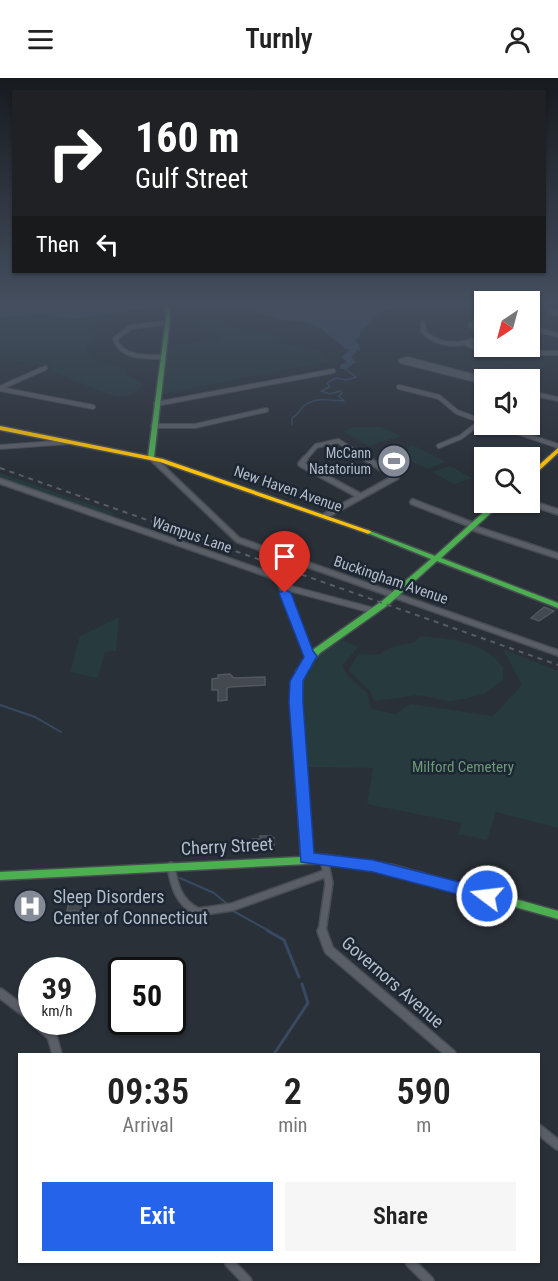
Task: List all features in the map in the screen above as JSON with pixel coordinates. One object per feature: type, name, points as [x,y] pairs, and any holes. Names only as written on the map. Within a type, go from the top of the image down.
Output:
[{"type":"main road","points":[[151,457],[163,359]]},
{"type":"main road","name":"New Haven Avenue","points":[[0,428],[151,457],[325,516],[557,604]]},
{"type":"main road","points":[[540,466],[558,448]]},
{"type":"main road","points":[[306,858],[296,702],[297,681],[310,656],[394,596],[489,513]]},
{"type":"main road","name":"Cherry Street","points":[[0,876],[306,858],[324,859],[373,866],[558,915]]},
{"type":"street","points":[[407,359],[478,379]]},
{"type":"street","points":[[407,359],[401,361],[478,379]]},
{"type":"street","points":[[0,388],[45,368]]},
{"type":"street","points":[[156,404],[333,371]]},
{"type":"street","points":[[399,387],[444,400],[454,410],[474,417]]},
{"type":"street","points":[[0,388],[93,407]]},
{"type":"street","points":[[540,394],[558,399]]},
{"type":"street","points":[[153,426],[195,426],[266,410]]},
{"type":"street","points":[[439,446],[461,437],[474,427]]},
{"type":"street","points":[[523,435],[558,448]]},
{"type":"street","points":[[325,516],[396,477],[339,441],[316,446],[301,464],[328,481],[360,496]]},
{"type":"street","points":[[0,447],[70,442]]},
{"type":"street","name":"Buckingham Avenue","points":[[151,457],[238,540],[558,653]]},
{"type":"street","name":"Wampus Lane","points":[[0,481],[270,575],[281,584],[375,611]]},
{"type":"street","points":[[413,502],[474,527],[558,556]]},
{"type":"street","points":[[540,506],[558,512]]},
{"type":"street","points":[[281,584],[310,656]]},
{"type":"street","name":"Governors Avenue","points":[[324,859],[329,883],[322,932],[329,950],[450,1053]]},
{"type":"street","points":[[171,866],[178,894],[192,910],[198,912],[232,907],[327,873]]},
{"type":"street","points":[[0,993],[18,1006]]},
{"type":"street","points":[[51,1035],[57,1053]]},
{"type":"street","points":[[540,1131],[558,1145]]},
{"type":"street","points":[[230,1263],[247,1281]]},
{"type":"street","points":[[411,1263],[429,1281]]},
{"type":"green space","points":[[1,359],[96,359],[127,369],[127,374],[143,384],[129,395],[111,395],[48,370],[51,368]]},
{"type":"green space","points":[[167,359],[328,359],[330,361],[162,394]]},
{"type":"green space","points":[[355,427],[380,427],[402,436],[368,446],[343,431]]},
{"type":"green space","points":[[413,445],[446,462],[427,469],[394,452]]},
{"type":"green space","points":[[450,466],[472,478],[454,484],[432,472]]},
{"type":"green space","points":[[0,473],[116,515],[107,517],[0,480]]},
{"type":"green space","points":[[119,617],[116,651],[105,652],[98,678],[70,672],[80,636]]},
{"type":"green space","points":[[421,636],[444,638],[477,647],[495,658],[503,667],[503,680],[484,694],[464,699],[448,701],[419,695],[374,701],[370,691],[349,671],[349,668],[360,653],[378,655],[392,647],[415,642]]},
{"type":"green space","name":"Milford Cemetery","points":[[342,640],[358,647],[342,666],[348,676],[367,693],[371,709],[396,714],[410,704],[493,716],[522,685],[503,649],[558,671],[558,828],[496,812],[487,840],[458,834],[462,823],[367,804],[373,768],[307,767],[301,714],[306,674],[318,655]]},
{"type":"building","name":"McCann Natatorium","points":[[391,454],[408,464],[396,469],[379,458]]},
{"type":"building","points":[[544,607],[554,611],[539,621],[531,618]]},
{"type":"building","points":[[230,674],[234,678],[265,677],[265,685],[227,688],[227,700],[218,701],[218,690],[212,690],[212,679],[218,678],[218,675]]},
{"type":"building","points":[[260,836],[271,836],[274,838],[274,845],[253,846],[253,839],[261,839]]},
{"type":"building","points":[[71,894],[82,894],[83,911],[67,911]]},
{"type":"waterway","points":[[343,367],[352,362],[349,359]]},
{"type":"waterway","points":[[292,425],[292,418],[309,402],[344,401],[339,396],[342,393],[340,391],[330,394],[321,391],[330,387],[327,383],[336,378],[346,380],[356,377],[343,367]]},
{"type":"waterway","points":[[0,705],[35,717],[61,732]]},
{"type":"waterway","points":[[180,878],[214,893],[226,903]]},
{"type":"waterway","points":[[233,911],[271,932]]},
{"type":"waterway","points":[[268,931],[284,940],[299,977]]},
{"type":"waterway","points":[[275,1053],[308,1003],[302,984]]},
{"type":"railway","points":[[0,468],[558,665]]},
{"type":"traffic: fast","points":[[151,457],[163,359]]},
{"type":"traffic: fast","points":[[306,858],[296,702],[300,671],[317,651],[385,603],[487,513]]},
{"type":"traffic: fast","points":[[368,532],[558,606]]},
{"type":"traffic: fast","points":[[0,876],[327,859],[393,869],[558,915]]},
{"type":"traffic: slow","points":[[0,428],[161,460],[368,532]]},
{"type":"traffic: slow","points":[[540,467],[558,450]]},
{"type":"place","name":"McCann Natatorium","points":[[394,461]]},
{"type":"place","name":"Sleep Disorders Center of Connecticut","points":[[30,906]]},
{"type":"route","points":[[285,593],[310,656],[300,671],[296,702],[300,733],[306,858],[340,860],[373,866],[487,896]]}]
